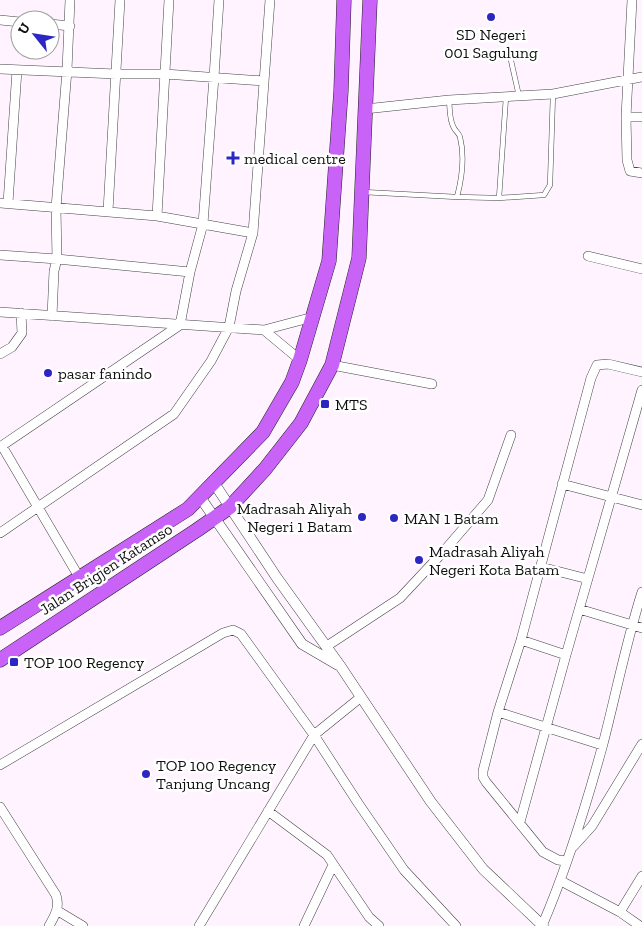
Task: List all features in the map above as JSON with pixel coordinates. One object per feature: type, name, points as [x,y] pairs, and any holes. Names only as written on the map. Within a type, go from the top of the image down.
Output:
[{"type":"highway","name":"Jalan Brigjen Katamso","points":[[0,628],[188,508],[263,432],[292,382],[330,261],[341,91],[344,0]]},
{"type":"highway","name":"Jalan Brigjen Katamso","points":[[0,660],[230,507],[265,469],[301,423],[332,365],[359,258],[370,0]]},
{"type":"street","points":[[52,316],[54,271],[57,258],[56,208],[70,26],[70,0]]},
{"type":"street","points":[[108,211],[120,0]]},
{"type":"street","points":[[157,216],[169,0]]},
{"type":"street","points":[[79,577],[1,446],[180,324],[190,272],[203,224],[218,0]]},
{"type":"street","points":[[0,533],[174,414],[210,361],[229,327],[236,291],[253,233],[270,0]]},
{"type":"street","points":[[632,0],[626,117],[627,160],[630,171],[642,174]]},
{"type":"street","points":[[60,25],[70,26]]},
{"type":"street","points":[[0,69],[164,74],[264,81]]},
{"type":"street","points":[[17,70],[4,203],[157,216],[253,233]]},
{"type":"street","points":[[365,109],[449,100],[553,94],[642,78]]},
{"type":"street","points":[[626,117],[642,117]]},
{"type":"street","points":[[0,255],[57,258],[190,272]]},
{"type":"street","points":[[588,256],[642,269]]},
{"type":"street","points":[[0,312],[264,330],[313,317]]},
{"type":"street","points":[[0,354],[12,347],[22,333],[21,312]]},
{"type":"street","points":[[264,330],[300,360]]},
{"type":"street","points":[[566,861],[558,860],[543,852],[483,777],[498,712],[521,640],[591,378],[597,365],[608,364],[642,372]]},
{"type":"street","points":[[332,365],[432,384]]},
{"type":"street","points":[[520,822],[642,390]]},
{"type":"street","points":[[327,646],[400,598],[488,500],[511,435]]},
{"type":"street","points":[[214,483],[277,578],[327,646],[431,802],[483,870],[542,926],[562,881],[566,861],[602,746],[632,624],[642,592]]},
{"type":"street","points":[[562,484],[642,505]]},
{"type":"street","points":[[200,497],[302,644],[341,667]]},
{"type":"street","points":[[541,566],[588,579]]},
{"type":"street","points":[[579,609],[642,628]]},
{"type":"street","points":[[0,765],[223,633],[233,630],[241,634],[314,734],[404,870],[456,926]]},
{"type":"street","points":[[521,640],[566,654]]},
{"type":"street","points":[[199,926],[314,734],[361,697]]},
{"type":"street","points":[[498,712],[602,746]]},
{"type":"street","points":[[571,850],[592,826],[639,756],[642,744]]},
{"type":"street","points":[[0,807],[56,895],[59,903],[58,911],[49,926]]},
{"type":"street","points":[[268,811],[326,855],[370,917],[379,926]]},
{"type":"street","points":[[304,926],[333,865]]},
{"type":"street","points":[[620,912],[642,876]]},
{"type":"street","points":[[562,881],[620,912],[640,926]]},
{"type":"street","points":[[58,911],[83,926]]},
{"type":"street","points":[[364,926],[370,917]]},
{"type":"lane","points":[[510,56],[519,96]]},
{"type":"lane","points":[[362,192],[499,198],[544,195],[550,185],[553,94]]},
{"type":"lane","points":[[499,198],[506,97]]},
{"type":"lane","points":[[449,100],[450,119],[454,128],[460,134],[462,153],[461,181],[457,197]]},
{"type":"place","name":"SD Negeri 001 Sagulung","points":[[491,17]]},
{"type":"place","name":"medical centre","points":[[233,158]]},
{"type":"place","name":"pasar fanindo","points":[[48,373]]},
{"type":"place","name":"MTS","points":[[325,404]]},
{"type":"place","name":"Madrasah Aliyah Negeri 1 Batam","points":[[362,517]]},
{"type":"place","name":"MAN 1 Batam","points":[[394,518]]},
{"type":"place","name":"Madrasah Aliyah Negeri Kota Batam","points":[[419,560]]},
{"type":"place","name":"TOP 100 Regency","points":[[14,662]]},
{"type":"place","name":"TOP 100 Regency Tanjung Uncang","points":[[146,774]]}]
